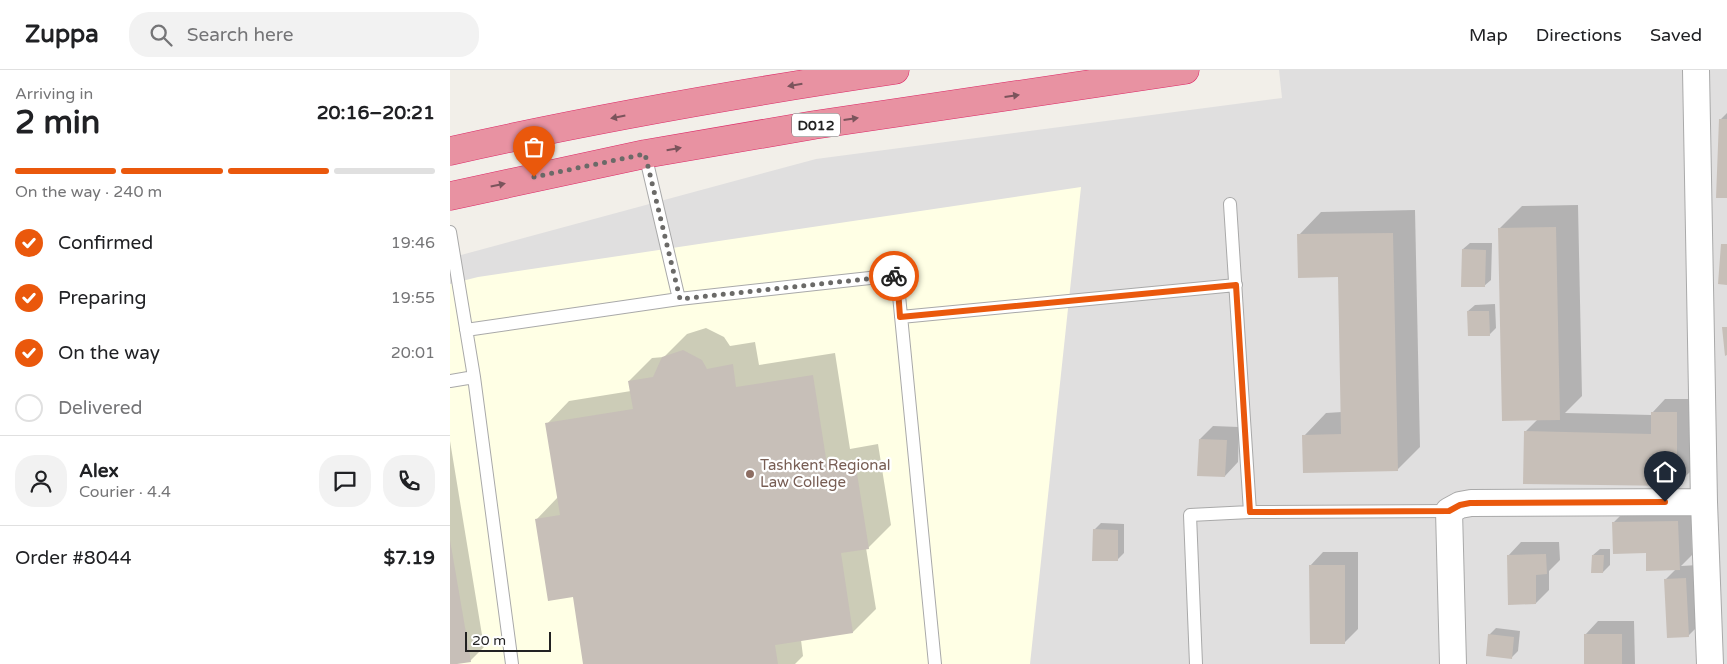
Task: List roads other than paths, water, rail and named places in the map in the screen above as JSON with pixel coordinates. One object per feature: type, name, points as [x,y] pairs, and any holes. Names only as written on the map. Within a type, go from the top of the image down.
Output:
[{"type":"highway","points":[[450,152],[633,114],[800,84],[895,70]]},
{"type":"highway","name":"D012","points":[[450,196],[645,154],[814,125],[1185,70]]},
{"type":"street","points":[[1696,70],[1704,502],[1710,664]]},
{"type":"street","points":[[1453,664],[1449,511],[1460,505],[1470,503],[1704,502]]},
{"type":"lane","points":[[645,154],[680,299]]},
{"type":"lane","points":[[1230,204],[1250,512]]},
{"type":"lane","points":[[450,232],[474,377],[512,664]]},
{"type":"lane","points":[[466,330],[680,299],[897,275],[935,664]]},
{"type":"lane","points":[[900,317],[1236,285]]},
{"type":"lane","points":[[450,381],[474,377]]},
{"type":"lane","points":[[1196,664],[1190,514],[1449,511]]},
{"type":"place","name":"Tashkent Regional Law College","points":[[750,474]]}]
